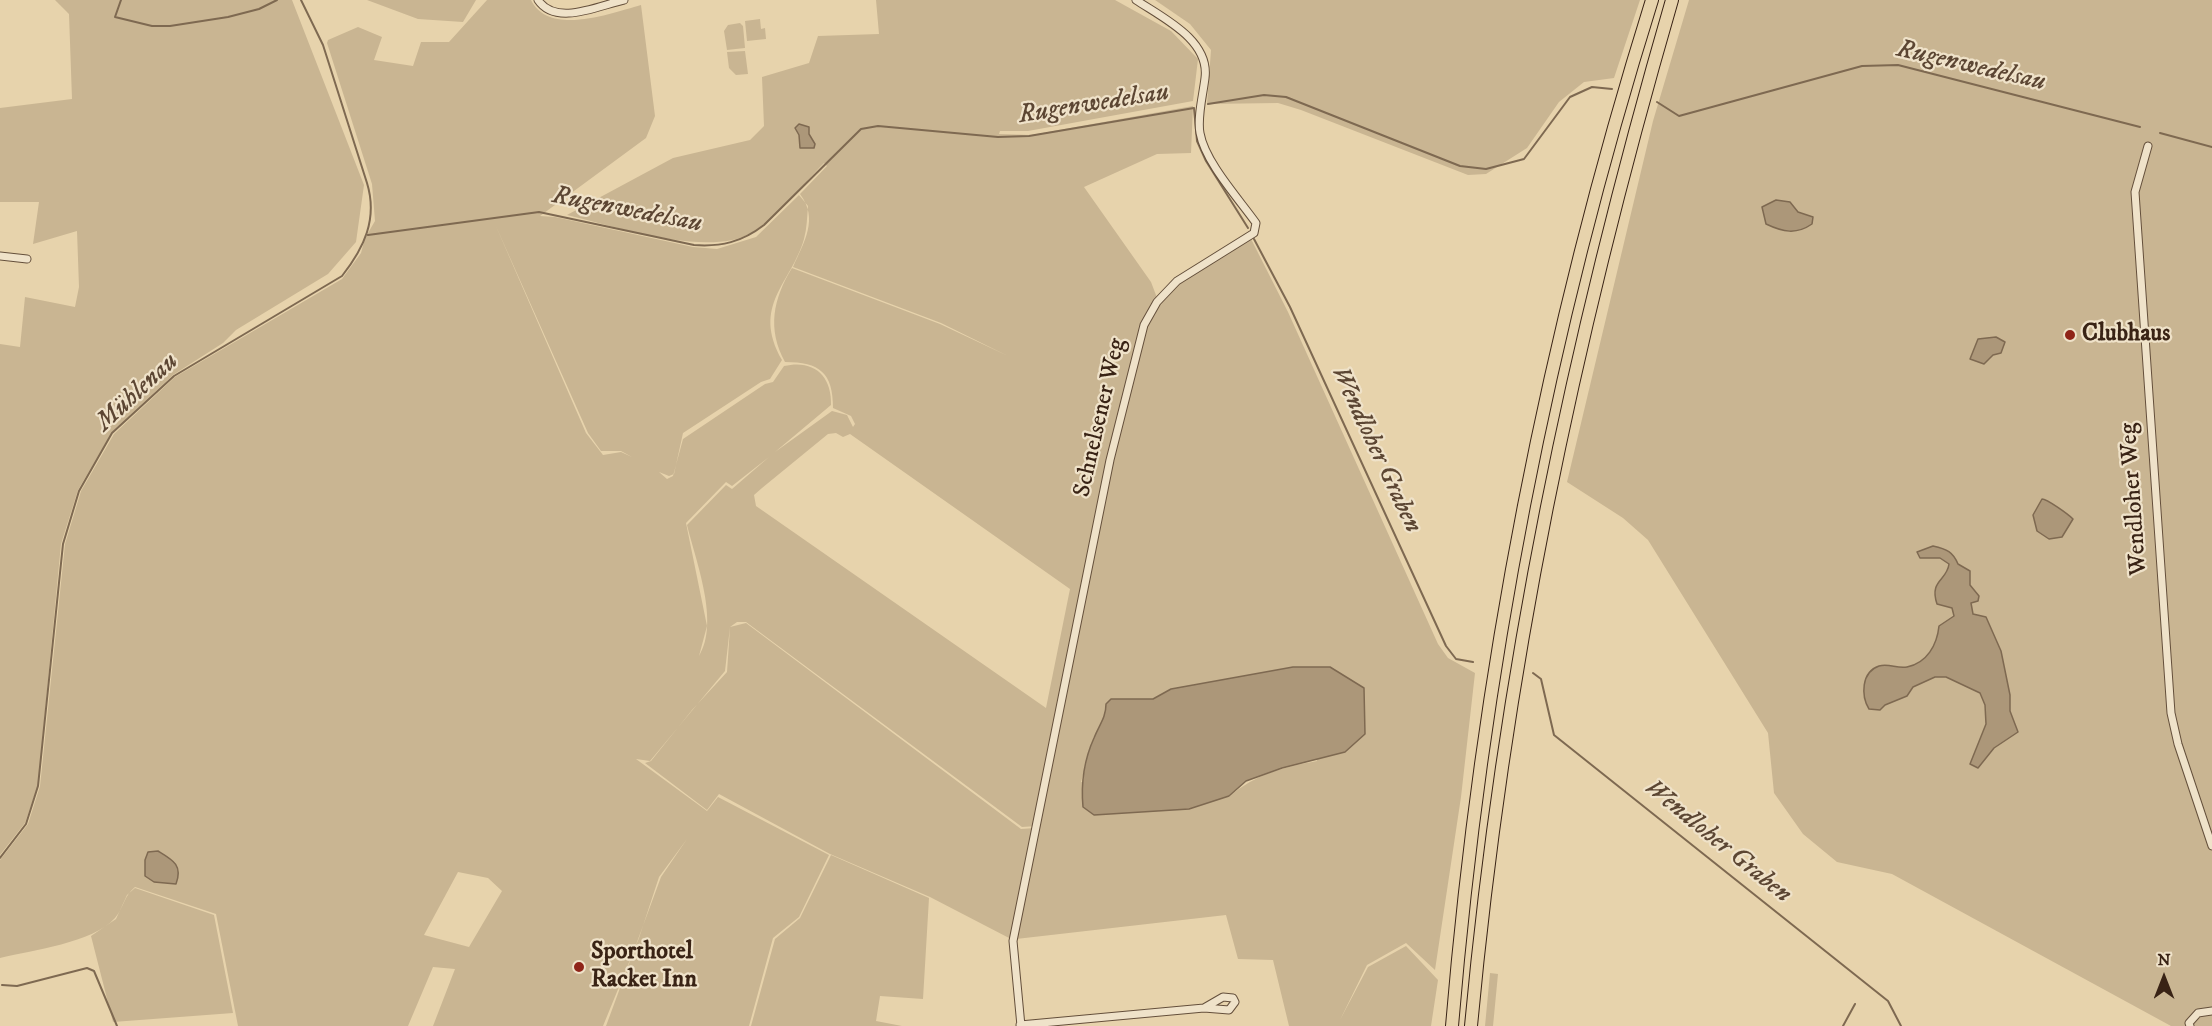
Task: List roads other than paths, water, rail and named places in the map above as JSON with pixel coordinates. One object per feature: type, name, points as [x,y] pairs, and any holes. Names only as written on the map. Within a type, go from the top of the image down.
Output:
[{"type":"highway","points":[[1452,1026],[1479,780],[1524,509],[1586,233],[1652,0]]},
{"type":"highway","points":[[1471,1026],[1495,811],[1514,678],[1544,511],[1601,260],[1672,0]]},
{"type":"street","points":[[538,0],[554,12],[569,13],[624,0]]},
{"type":"street","name":"Schnelsener Weg","points":[[1021,1025],[1013,941],[1110,460],[1144,325],[1157,302],[1177,281],[1254,233],[1256,223],[1204,149],[1199,131],[1206,73],[1200,50],[1182,31],[1136,0]]},
{"type":"street","name":"Wendloher Weg","points":[[2148,146],[2135,192],[2171,713],[2178,744],[2212,846]]},
{"type":"street","points":[[0,256],[27,259]]},
{"type":"street","points":[[1021,1025],[1204,1008]]},
{"type":"street","points":[[2189,1024],[2198,1013],[2212,1011]]},
{"type":"waterway","points":[[121,0],[115,17],[152,26],[170,26],[228,17],[259,9],[277,0]]},
{"type":"waterway","name":"Mühlenau","points":[[0,858],[26,824],[38,786],[63,544],[79,491],[112,433],[174,376],[342,276],[357,255],[367,232],[371,209],[367,183],[323,45],[301,0]]},
{"type":"waterway","name":"Rugenwedelsau","points":[[1657,102],[1679,116],[1862,66],[1898,65],[2140,127]]},
{"type":"waterway","name":"Rugenwedelsau","points":[[1208,104],[1264,95],[1286,97],[1460,166],[1486,169],[1524,159],[1570,97],[1592,87],[1612,89]]},
{"type":"waterway","name":"Rugenwedelsau","points":[[368,235],[539,212],[694,245],[722,244],[748,236],[764,225],[861,129],[878,126],[998,137],[1029,136],[1194,108],[1197,141],[1206,161],[1248,228]]},
{"type":"waterway","name":"Rugenwedelsau","points":[[2160,133],[2212,147]]},
{"type":"waterway","name":"Wendloher Graben","points":[[1254,239],[1290,307],[1446,646],[1456,659],[1473,662]]},
{"type":"waterway","name":"Wendloher Graben","points":[[1533,673],[1541,679],[1554,735],[1888,1001],[1901,1026]]},
{"type":"waterway","points":[[2,985],[17,986],[87,968],[94,971],[117,1026]]},
{"type":"waterway","points":[[1843,1026],[1855,1004]]},
{"type":"place","name":"Clubhaus","points":[[2070,335]]},
{"type":"place","name":"Sporthotel Racket Inn","points":[[579,967]]}]
